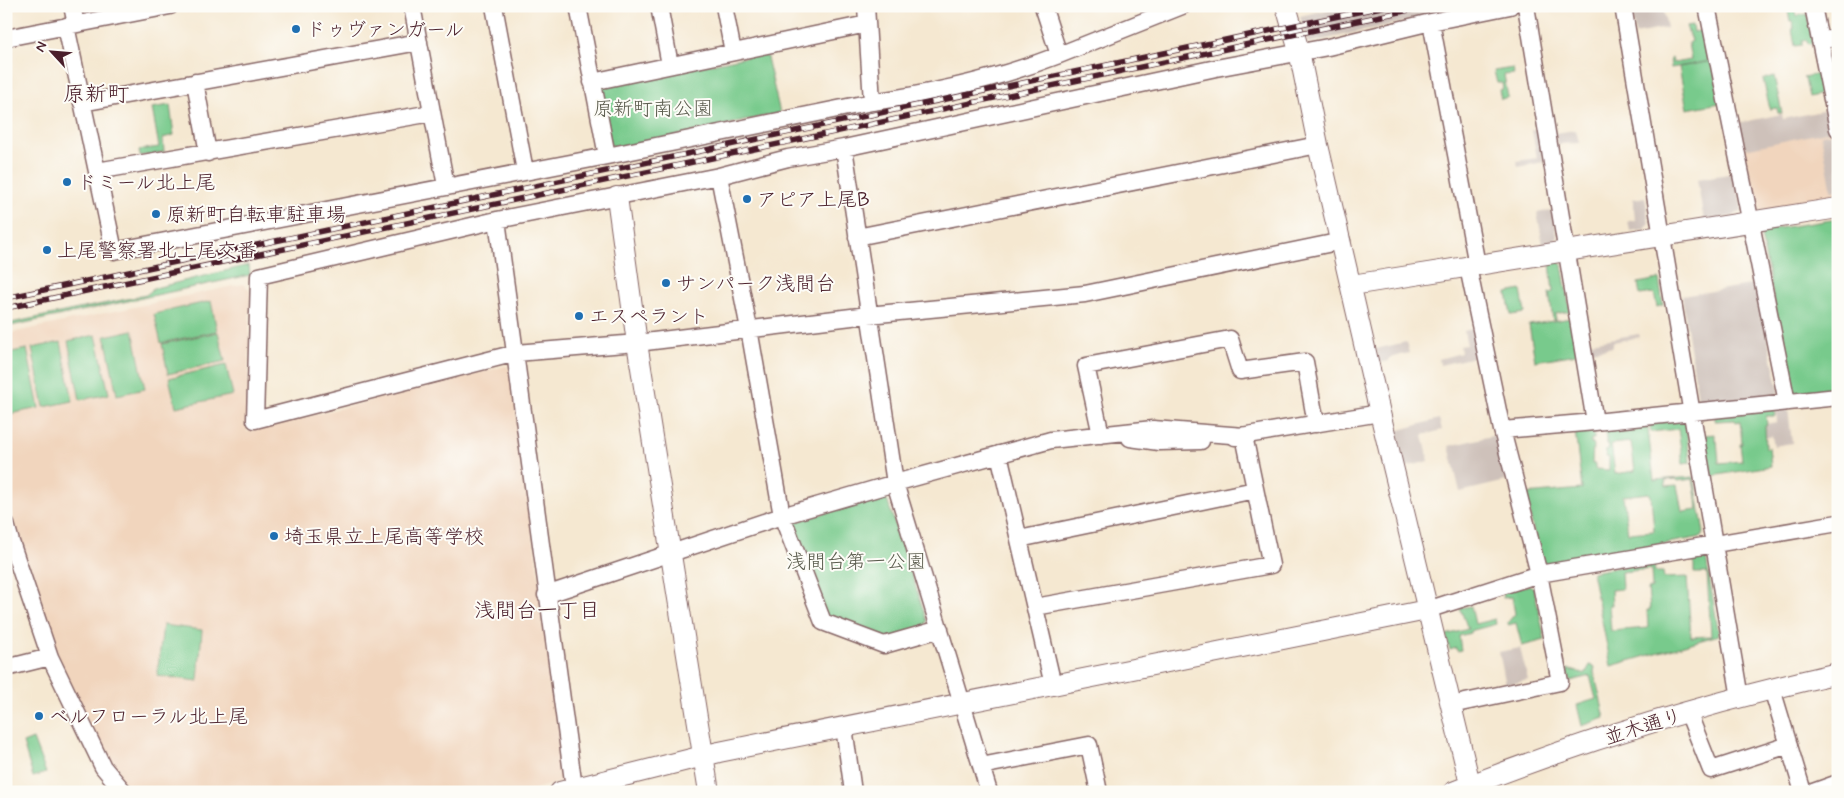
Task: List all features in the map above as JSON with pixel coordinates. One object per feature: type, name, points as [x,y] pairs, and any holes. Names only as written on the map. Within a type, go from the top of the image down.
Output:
[{"type":"street","points":[[72,6],[71,25],[82,103],[114,251],[606,156],[971,82],[1032,65],[1182,6]]},
{"type":"street","points":[[6,38],[170,6]]},
{"type":"street","points":[[412,6],[446,186]]},
{"type":"street","points":[[494,6],[525,171]]},
{"type":"street","points":[[578,6],[606,156]]},
{"type":"street","points":[[659,6],[670,65]]},
{"type":"street","points":[[724,6],[733,52]]},
{"type":"street","points":[[1043,6],[1059,54]]},
{"type":"street","points":[[1286,6],[1342,241],[1380,413],[1451,705],[1465,790]]},
{"type":"street","points":[[1342,241],[1085,294],[868,315],[637,343],[516,353],[255,420],[259,276],[497,220],[719,176],[788,158],[844,148],[1298,51],[1328,47],[1431,22],[1510,6]]},
{"type":"street","points":[[1526,6],[1595,422]]},
{"type":"street","points":[[1623,6],[1740,698]]},
{"type":"street","points":[[1707,6],[1787,402]]},
{"type":"street","points":[[1813,6],[1838,129]]},
{"type":"street","points":[[592,82],[733,52],[869,11],[872,102]]},
{"type":"street","points":[[1431,22],[1502,430],[1539,574],[1560,682],[1451,705]]},
{"type":"street","points":[[1820,42],[1838,37]]},
{"type":"street","points":[[82,103],[418,42]]},
{"type":"street","points":[[195,82],[208,153]]},
{"type":"street","points":[[97,172],[432,113]]},
{"type":"street","points":[[857,237],[1318,145]]},
{"type":"street","points":[[844,148],[895,483],[989,792]]},
{"type":"street","points":[[719,176],[749,329],[782,516],[823,622],[884,645],[940,630]]},
{"type":"street","points":[[617,197],[637,343],[709,792]]},
{"type":"street","points":[[1352,285],[1838,208]]},
{"type":"street","points":[[497,220],[516,353],[546,595],[567,790],[704,755],[1427,610],[1539,574],[1838,523]]},
{"type":"street","points":[[1101,435],[1086,366],[1230,339],[1240,371],[1305,362],[1316,424]]},
{"type":"street","points":[[1502,430],[1838,397]]},
{"type":"street","points":[[546,595],[782,516],[1051,440],[1101,435],[1159,442],[1193,442],[1244,436],[1380,413]]},
{"type":"street","points":[[1035,607],[1271,565],[1244,436]]},
{"type":"street","points":[[999,454],[1053,685]]},
{"type":"street","points":[[1019,539],[1255,490]]},
{"type":"street","points":[[6,524],[50,657],[103,768],[124,792]]},
{"type":"street","points":[[6,668],[50,657]]},
{"type":"street","name":"並木通り","points":[[1465,790],[1577,746],[1688,712],[1772,689],[1838,674]]},
{"type":"street","points":[[1772,689],[1802,792]]},
{"type":"street","points":[[1688,712],[1711,770],[1788,745]]},
{"type":"street","points":[[844,727],[852,792]]},
{"type":"street","points":[[981,766],[1089,744],[1099,792]]},
{"type":"street","points":[[1813,792],[1838,783]]},
{"type":"shaded area","points":[[1344,6],[1475,6],[1308,43],[1300,16]]},
{"type":"shaded area","points":[[1663,8],[1667,28],[1635,34],[1632,14]]},
{"type":"shaded area","points":[[1827,110],[1838,163],[1838,199],[1760,210],[1756,207],[1739,123],[1782,114],[1783,119]]},
{"type":"shaded area","points":[[1827,110],[1831,131],[1745,149],[1739,123],[1782,114],[1783,119]]},
{"type":"shaded area","points":[[1539,129],[1544,162],[1518,167],[1517,161],[1537,158],[1532,130]]},
{"type":"shaded area","points":[[1576,130],[1579,143],[1557,144],[1555,133]]},
{"type":"shaded area","points":[[1832,133],[1838,163],[1838,190],[1832,191],[1821,135]]},
{"type":"shaded area","points":[[1735,173],[1742,210],[1733,216],[1704,221],[1697,179]]},
{"type":"shaded area","points":[[1645,197],[1649,224],[1645,229],[1630,231],[1628,221],[1635,220],[1633,199]]},
{"type":"shaded area","points":[[1553,210],[1557,236],[1553,243],[1543,244],[1540,229],[1542,228],[1540,228],[1537,213]]},
{"type":"shaded area","name":"埼玉県立上尾高等学校","points":[[243,284],[250,290],[247,432],[506,366],[510,369],[566,776],[561,782],[525,792],[132,792],[110,767],[86,726],[53,644],[18,544],[6,483],[6,334]]},
{"type":"shaded area","points":[[1756,284],[1779,391],[1775,396],[1704,403],[1698,398],[1682,296]]},
{"type":"shaded area","points":[[1472,329],[1478,356],[1440,365],[1439,359],[1461,353],[1460,346],[1467,345],[1464,331]]},
{"type":"shaded area","points":[[1639,334],[1640,337],[1613,342],[1613,347],[1592,351],[1591,342]]},
{"type":"shaded area","points":[[1406,342],[1409,353],[1389,358],[1389,361],[1379,363],[1376,349]]},
{"type":"shaded area","points":[[1788,408],[1792,443],[1774,446],[1772,436],[1766,438],[1765,424],[1777,422],[1776,409]]},
{"type":"shaded area","points":[[1439,419],[1442,430],[1423,435],[1429,461],[1406,467],[1403,464],[1396,431]]},
{"type":"shaded area","points":[[1496,435],[1506,481],[1460,492],[1449,446]]},
{"type":"shaded area","points":[[1520,648],[1528,680],[1506,685],[1499,652]]},
{"type":"green space","points":[[1787,6],[1794,6],[1796,16],[1807,14],[1813,43],[1808,44],[1807,40],[1802,41],[1802,45],[1795,46],[1792,29],[1794,29],[1793,21],[1790,21]]},
{"type":"green space","points":[[1692,25],[1693,32],[1705,30],[1710,61],[1671,68],[1670,59],[1672,58],[1673,63],[1691,60],[1688,43],[1691,41],[1686,26]]},
{"type":"green space","name":"原新町南公園","points":[[766,53],[780,113],[616,149],[610,144],[600,92],[603,86]]},
{"type":"green space","points":[[1713,61],[1720,103],[1687,109],[1679,67]]},
{"type":"green space","points":[[1513,68],[1514,74],[1504,75],[1508,97],[1501,99],[1499,90],[1503,89],[1502,83],[1497,83],[1494,71]]},
{"type":"green space","points":[[1819,74],[1822,94],[1809,97],[1803,77]]},
{"type":"green space","points":[[1774,76],[1782,113],[1778,113],[1777,108],[1770,109],[1763,79]]},
{"type":"green space","points":[[170,105],[174,135],[163,138],[164,152],[140,156],[139,150],[159,147],[152,108]]},
{"type":"green space","points":[[1838,219],[1838,390],[1793,395],[1760,231]]},
{"type":"green space","points":[[1557,260],[1562,265],[1570,311],[1555,314],[1556,319],[1553,320],[1549,293],[1553,292],[1550,262]]},
{"type":"green space","points":[[249,265],[250,275],[6,327],[6,324],[146,295],[155,288]]},
{"type":"green space","points":[[1659,279],[1663,305],[1657,307],[1654,293],[1640,295],[1638,283]]},
{"type":"green space","points":[[1521,290],[1525,313],[1511,315],[1507,293]]},
{"type":"green space","points":[[211,301],[217,331],[161,343],[154,314]]},
{"type":"green space","points":[[1571,318],[1577,354],[1535,361],[1529,325]]},
{"type":"green space","points":[[133,330],[145,389],[117,395],[105,336]]},
{"type":"green space","points":[[218,332],[225,361],[168,374],[162,344]]},
{"type":"green space","points":[[96,335],[109,394],[80,400],[68,341]]},
{"type":"green space","points":[[61,342],[73,401],[44,407],[32,348]]},
{"type":"green space","points":[[27,349],[39,408],[10,414],[6,394],[6,353]]},
{"type":"green space","points":[[226,365],[233,395],[176,407],[169,378]]},
{"type":"green space","points":[[1775,410],[1775,416],[1766,416],[1767,424],[1765,425],[1766,448],[1769,447],[1771,466],[1712,476],[1705,435],[1715,434],[1719,463],[1742,461],[1740,421],[1715,421],[1715,416]]},
{"type":"green space","points":[[1679,418],[1686,423],[1690,463],[1683,464],[1678,429],[1651,432],[1649,421]]},
{"type":"green space","points":[[1647,421],[1654,480],[1694,477],[1704,533],[1702,537],[1547,564],[1540,560],[1525,494],[1582,489],[1575,430]],"holes":[[[1606,430],[1606,443],[1608,443],[1609,450],[1606,450],[1606,457],[1609,457],[1609,470],[1595,469],[1595,464],[1592,464],[1593,445],[1591,444],[1591,439],[1594,439],[1594,431]],[[1631,442],[1635,471],[1615,474],[1611,444]],[[1693,479],[1698,510],[1682,512],[1677,485],[1666,486],[1665,480]],[[1649,493],[1651,496],[1654,531],[1628,533],[1623,496]]]},
{"type":"green space","name":"浅間台第一公園","points":[[881,496],[887,500],[927,621],[922,632],[885,641],[825,618],[792,523]]},
{"type":"green space","points":[[1697,553],[1706,558],[1719,635],[1611,666],[1592,572]],"holes":[[[1694,561],[1694,573],[1707,573],[1711,636],[1691,637],[1687,577],[1664,578],[1663,572],[1655,572],[1654,564]],[[1651,569],[1652,588],[1648,589],[1650,610],[1647,610],[1648,628],[1611,631],[1609,605],[1612,605],[1611,590],[1622,589],[1621,572]]]},
{"type":"green space","points":[[1529,585],[1534,588],[1545,640],[1522,646],[1516,623],[1508,625],[1508,622],[1515,614],[1512,597],[1503,598],[1502,593]]},
{"type":"green space","points":[[1471,606],[1475,624],[1495,619],[1496,624],[1459,636],[1461,650],[1457,651],[1456,648],[1450,650],[1446,635],[1468,629],[1460,608]]},
{"type":"green space","points":[[163,625],[202,630],[198,681],[157,676]]},
{"type":"green space","points":[[1590,665],[1595,667],[1594,672],[1605,718],[1582,726],[1577,705],[1596,699],[1590,676],[1570,681],[1567,669],[1585,674]]},
{"type":"green space","points":[[33,739],[46,773],[33,777],[23,743]]},
{"type":"railway","points":[[6,298],[1386,6]]},
{"type":"railway","points":[[6,308],[1428,6]]},
{"type":"place","name":"ドゥヴァンガール","points":[[296,29]]},
{"type":"place","name":"ドミール北上尾","points":[[67,182]]},
{"type":"place","name":"アピア上尾B","points":[[747,199]]},
{"type":"place","name":"原新町自転車駐車場","points":[[156,214]]},
{"type":"place","name":"上尾警察署北上尾交番","points":[[47,250]]},
{"type":"place","name":"サンパーク浅間台","points":[[666,283]]},
{"type":"place","name":"エスペラント","points":[[579,316]]},
{"type":"place","name":"埼玉県立上尾高等学校","points":[[274,536]]},
{"type":"place","name":"ベルフローラル北上尾","points":[[39,716]]},
{"type":"district","name":"原新町","points":[[96,93]]},
{"type":"district","name":"浅間台一丁目","points":[[537,610]]}]
